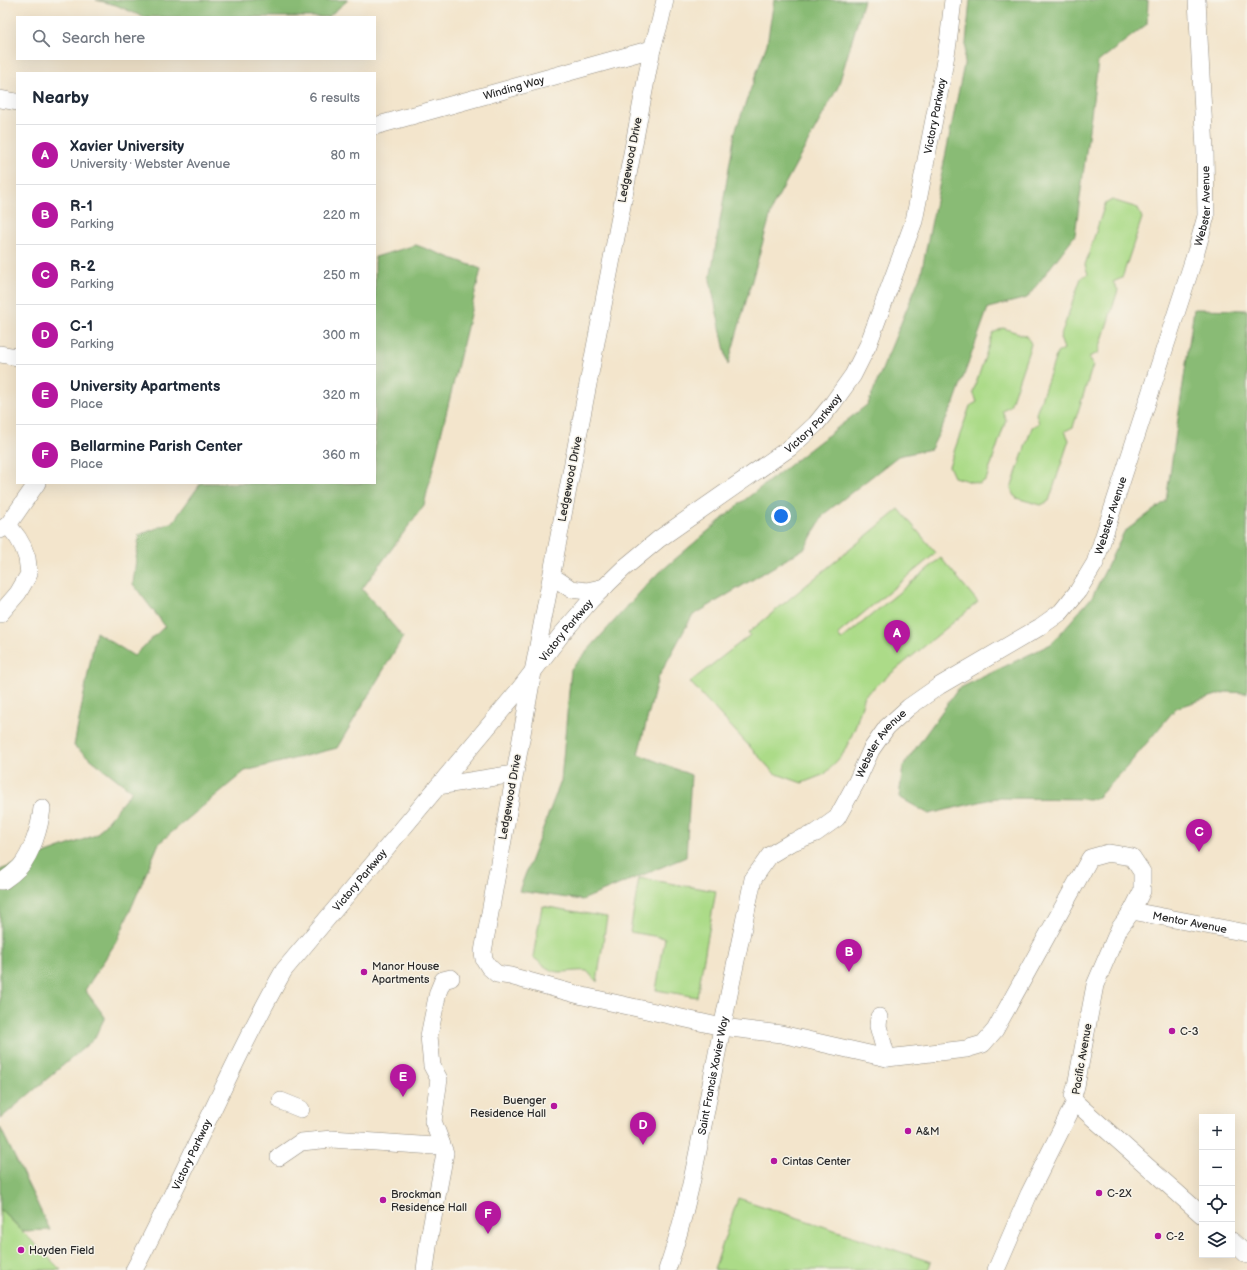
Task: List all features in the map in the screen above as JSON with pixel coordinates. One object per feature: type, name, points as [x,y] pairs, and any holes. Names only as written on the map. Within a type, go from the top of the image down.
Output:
[{"type":"street","name":"Ledgewood Drive","points":[[484,959],[483,952],[533,672],[652,49],[665,0]]},
{"type":"street","name":"Victory Parkway","points":[[134,1270],[156,1228],[259,1014],[284,970],[533,672],[561,635],[591,600],[624,568],[659,539],[791,447],[816,424],[834,403],[852,375],[874,333],[914,221],[945,59],[953,0]]},
{"type":"street","name":"Webster Avenue","points":[[753,879],[770,855],[790,843],[816,833],[837,818],[871,750],[887,727],[909,707],[939,686],[1040,627],[1061,612],[1078,591],[1095,563],[1196,252],[1206,216],[1205,150],[1198,0]]},
{"type":"street","name":"Winding Way","points":[[376,126],[652,49]]},
{"type":"street","points":[[0,98],[16,102]]},
{"type":"street","points":[[0,354],[16,357]]},
{"type":"street","points":[[0,614],[18,593],[28,574],[27,558],[23,547],[18,538],[4,528],[36,484]]},
{"type":"street","points":[[552,576],[572,589],[587,591],[605,587]]},
{"type":"street","points":[[438,786],[514,774]]},
{"type":"street","points":[[0,881],[3,881],[20,866],[32,846],[41,822],[42,808]]},
{"type":"street","name":"Pacific Avenue","points":[[484,959],[489,967],[497,974],[510,976],[583,996],[722,1027],[781,1034],[887,1058],[966,1049],[983,1044],[995,1030],[1090,858],[1108,853],[1132,857],[1142,872],[1142,891],[1132,911],[1119,929],[1095,985],[1073,1096],[1075,1102],[1029,1194],[996,1270]]},
{"type":"street","name":"Saint Francis Xavier Way","points":[[667,1270],[678,1238],[753,879]]},
{"type":"street","name":"Mentor Avenue","points":[[1132,911],[1247,933]]},
{"type":"street","points":[[425,1270],[429,1239],[445,1153],[433,1121],[439,1079],[432,1066],[430,1036],[438,992],[443,980],[451,978]]},
{"type":"street","points":[[879,1017],[878,1026],[887,1058]]},
{"type":"street","points":[[281,1102],[301,1110]]},
{"type":"street","points":[[1075,1102],[1199,1212]]},
{"type":"street","points":[[278,1157],[301,1142],[332,1139],[434,1146],[441,1143]]},
{"type":"street","points":[[1235,1244],[1247,1255]]},
{"type":"green space","points":[[96,0],[348,0],[329,16],[141,16],[116,5]]},
{"type":"green space","points":[[774,0],[864,0],[838,87],[773,206],[728,365],[710,280],[735,132],[767,44]]},
{"type":"green space","points":[[970,0],[1148,0],[1147,24],[1098,62],[1075,235],[1027,298],[988,308],[954,403],[931,449],[898,456],[824,514],[805,548],[692,616],[658,678],[638,754],[691,775],[686,857],[582,900],[519,891],[561,781],[571,669],[652,579],[742,502],[868,404],[921,274],[964,65]]},
{"type":"green space","points":[[1112,200],[1138,208],[1142,218],[1122,278],[1113,282],[1118,290],[1098,353],[1089,357],[1093,365],[1073,427],[1065,431],[1069,440],[1049,501],[1041,505],[1016,498],[1011,488],[1032,427],[1039,423],[1036,414],[1057,353],[1064,349],[1060,338],[1081,278],[1088,274],[1085,265],[1105,204]]},
{"type":"green space","points":[[416,245],[481,269],[424,505],[362,589],[403,637],[337,748],[245,771],[159,843],[118,939],[85,990],[105,1017],[94,1039],[0,1119],[0,870],[96,835],[132,791],[74,746],[96,632],[134,656],[165,626],[133,584],[139,535],[173,522],[200,484],[376,484],[376,257]]},
{"type":"green space","points":[[1194,309],[1247,310],[1247,693],[1226,692],[1176,708],[1125,769],[1096,799],[996,798],[929,814],[899,797],[903,766],[958,689],[1051,644],[1092,597],[1124,532],[1166,501]]},
{"type":"green space","points":[[1003,328],[1027,336],[1031,344],[1010,406],[1002,410],[1006,420],[986,480],[979,484],[954,477],[949,466],[970,406],[977,402],[973,392],[993,333]]},
{"type":"green space","points":[[899,509],[936,553],[838,634],[841,640],[941,558],[978,602],[865,695],[855,728],[843,754],[825,774],[802,783],[774,773],[690,682],[750,635],[748,633]]},
{"type":"green space","points":[[639,878],[716,891],[697,997],[656,990],[665,938],[630,932]]},
{"type":"green space","points":[[542,906],[607,917],[597,982],[587,971],[553,971],[533,957]]},
{"type":"green space","points":[[0,1127],[50,1230],[23,1231],[0,1209]]},
{"type":"green space","points":[[738,1198],[931,1262],[928,1270],[714,1270]]},
{"type":"green space","name":"Hayden Field","points":[[0,1209],[61,1270],[0,1270]]},
{"type":"place","name":"Xavier University","points":[[897,653]]},
{"type":"place","name":"R-2","points":[[1199,852]]},
{"type":"place","name":"Manor House Apartments","points":[[364,972]]},
{"type":"place","name":"R-1","points":[[849,972]]},
{"type":"place","name":"C-3","points":[[1172,1031]]},
{"type":"place","name":"University Apartments","points":[[403,1097]]},
{"type":"place","name":"Buenger Residence Hall","points":[[554,1106]]},
{"type":"place","name":"A&M","points":[[908,1131]]},
{"type":"place","name":"C-1","points":[[643,1145]]},
{"type":"place","name":"Cintas Center","points":[[774,1161]]},
{"type":"place","name":"C-2X","points":[[1099,1193]]},
{"type":"place","name":"Brockman Residence Hall","points":[[383,1200]]},
{"type":"place","name":"Bellarmine Parish Center","points":[[488,1234]]},
{"type":"place","name":"C-2","points":[[1158,1236]]},
{"type":"place","name":"Hayden Field","points":[[21,1250]]}]
